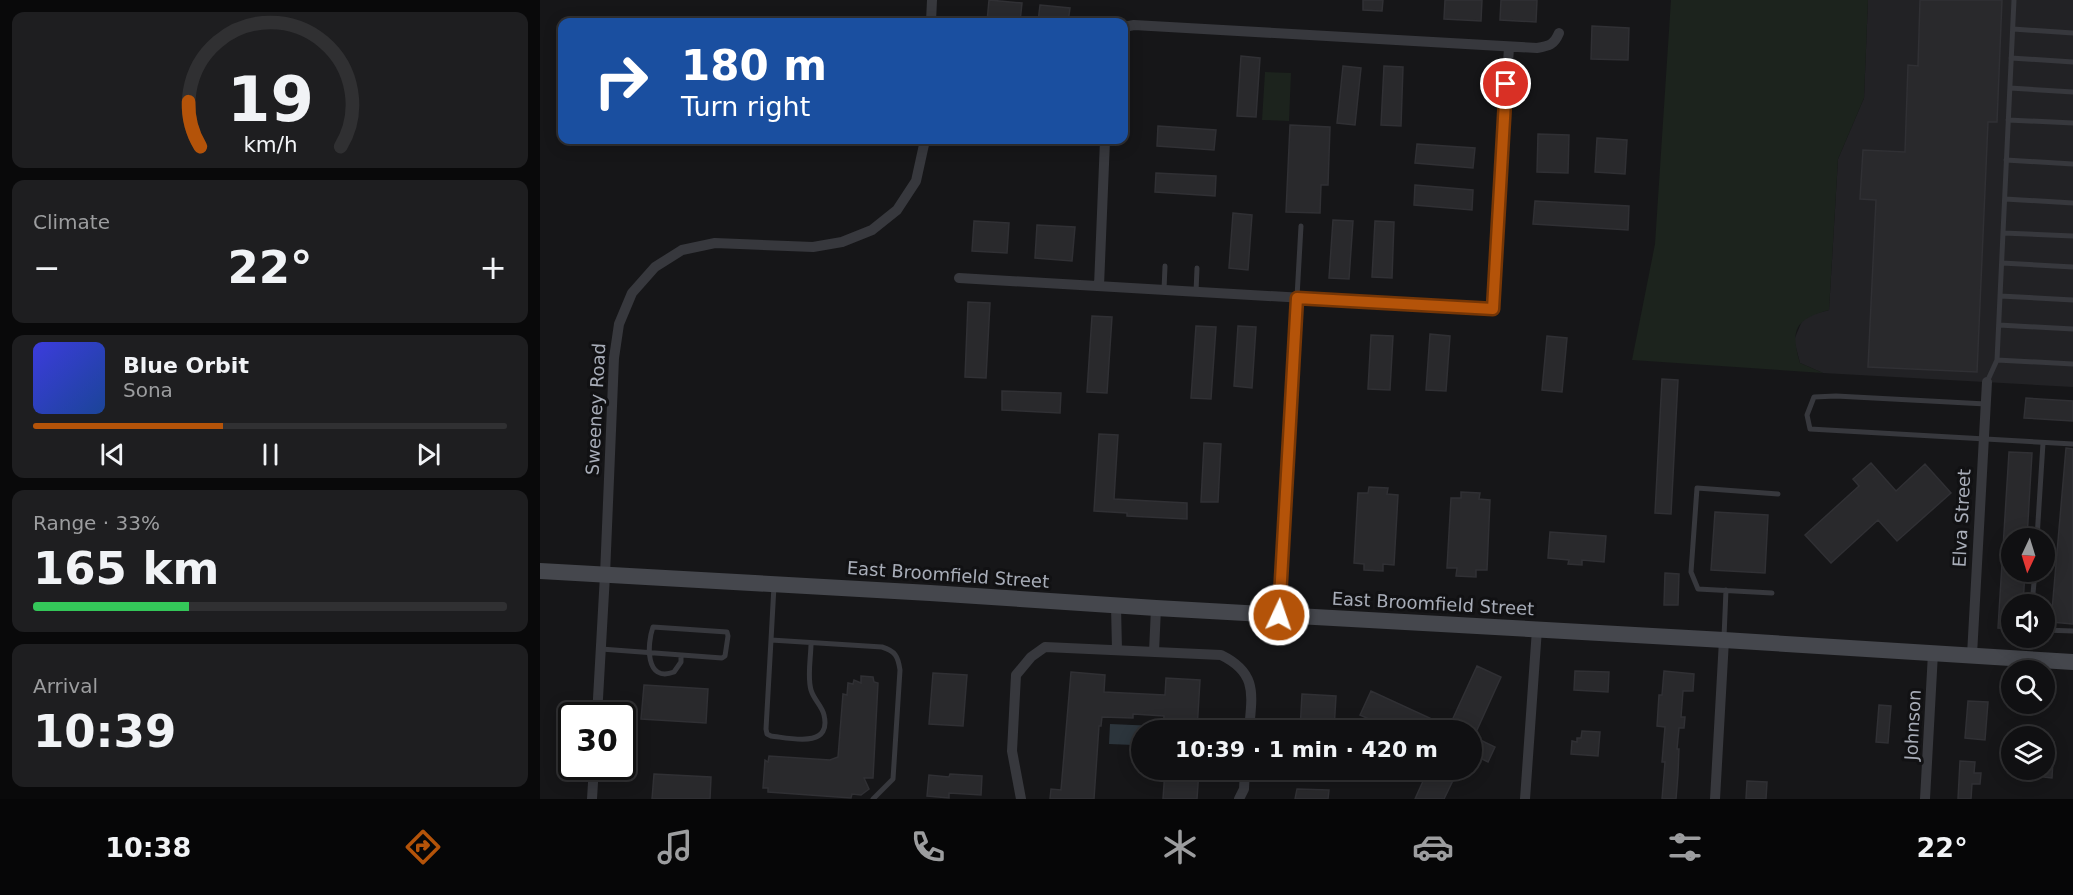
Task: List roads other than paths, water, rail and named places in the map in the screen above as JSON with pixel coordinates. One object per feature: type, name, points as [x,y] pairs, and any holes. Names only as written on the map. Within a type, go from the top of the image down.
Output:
[{"type":"main road","name":"East Broomfield Street","points":[[540,571],[2073,662]]},
{"type":"street","points":[[931,18],[932,0]]},
{"type":"street","points":[[1128,26],[1509,48],[1549,46],[1555,42],[1558,33]]},
{"type":"street","points":[[959,278],[1493,309],[1509,48]]},
{"type":"street","name":"Sweeney Road","points":[[598,702],[614,358],[619,324],[632,293],[655,267],[682,250],[715,243],[813,247],[842,242],[872,230],[897,210],[916,181],[924,144]]},
{"type":"street","points":[[1099,286],[1105,144]]},
{"type":"street","points":[[1279,615],[1297,298]]},
{"type":"street","name":"Elva Street","points":[[1972,655],[1988,382]]},
{"type":"street","points":[[1116,606],[1117,650]]},
{"type":"street","points":[[1154,652],[1156,609]]},
{"type":"street","points":[[1525,799],[1537,629]]},
{"type":"street","points":[[1715,799],[1724,640]]},
{"type":"street","points":[[1021,799],[1012,751],[1016,675],[1031,657],[1045,647],[1221,655],[1243,670],[1250,681],[1252,692],[1250,720]]},
{"type":"street","name":"Johnson","points":[[1925,799],[1933,653]]},
{"type":"street","points":[[592,799],[593,780]]},
{"type":"street","points":[[1239,799],[1244,789],[1244,780]]},
{"type":"lane","points":[[1988,382],[1997,360],[2014,0]]},
{"type":"lane","points":[[2013,29],[2073,33]]},
{"type":"lane","points":[[2011,58],[2073,62]]},
{"type":"lane","points":[[2010,88],[2073,92]]},
{"type":"lane","points":[[2008,120],[2073,123]]},
{"type":"lane","points":[[2006,160],[2073,164]]},
{"type":"lane","points":[[2005,199],[2073,203]]},
{"type":"lane","points":[[1297,298],[1301,226]]},
{"type":"lane","points":[[2003,232],[2073,236]]},
{"type":"lane","points":[[2002,263],[2073,267]]},
{"type":"lane","points":[[1164,290],[1165,266]]},
{"type":"lane","points":[[1196,292],[1197,268]]},
{"type":"lane","points":[[2000,296],[2073,300]]},
{"type":"lane","points":[[1999,325],[2073,329]]},
{"type":"lane","points":[[1997,360],[2073,364]]},
{"type":"lane","points":[[1986,404],[1814,397],[1807,415],[1810,429],[2073,444]]},
{"type":"lane","points":[[2038,528],[2043,443]]},
{"type":"lane","points":[[1772,593],[1698,589],[1691,572],[1697,488],[1778,494]]},
{"type":"lane","points":[[774,584],[766,729],[767,734],[771,736],[812,740],[819,737],[823,730],[824,715],[814,699],[810,683],[811,643]]},
{"type":"lane","points":[[1724,640],[1726,590]]},
{"type":"lane","points":[[601,649],[649,653],[681,655],[722,658],[725,656],[727,632],[653,627],[649,653],[649,661],[653,669],[658,673],[668,674],[678,667],[681,655]]},
{"type":"lane","points":[[2055,630],[2073,631]]},
{"type":"lane","points":[[771,640],[882,647],[896,654],[899,661],[893,779],[873,799]]}]
